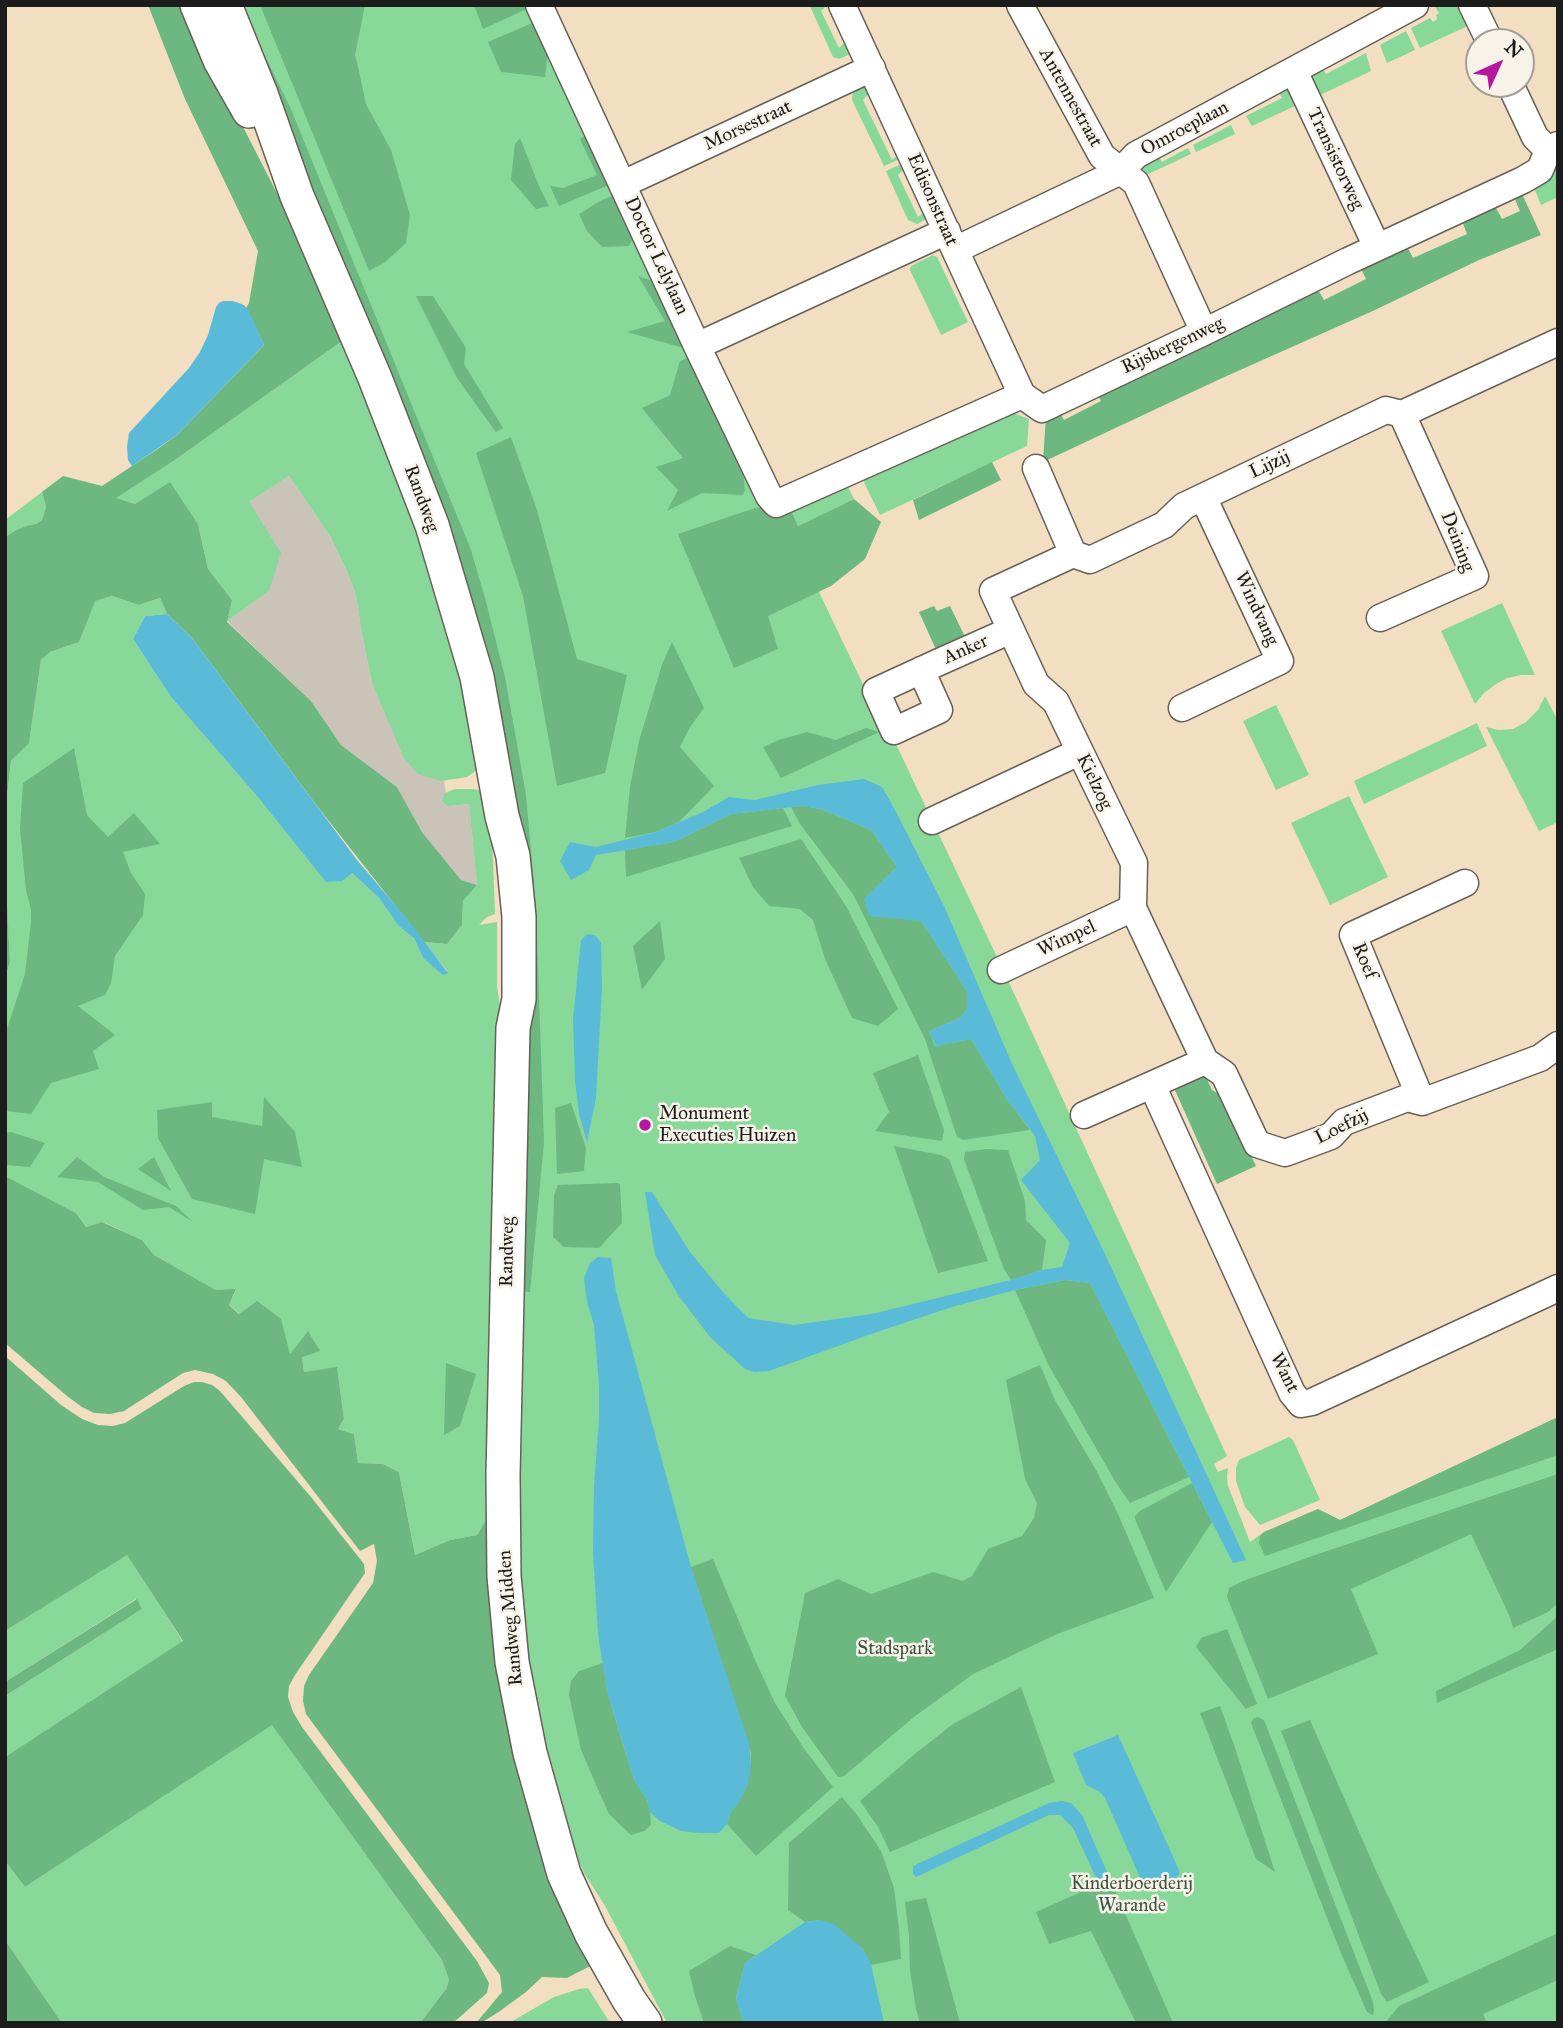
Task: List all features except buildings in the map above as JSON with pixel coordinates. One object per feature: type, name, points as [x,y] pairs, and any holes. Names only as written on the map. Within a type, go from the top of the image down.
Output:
[{"type":"main road","name":"Randweg","points":[[197,5],[220,60],[297,196]]},
{"type":"main road","name":"Randweg","points":[[225,5],[261,94],[297,196],[375,378],[432,525],[477,677],[502,816],[513,856],[519,917],[519,999],[513,1028],[503,1475]]},
{"type":"main road","name":"Randweg Midden","points":[[503,1475],[504,1576],[512,1662],[530,1753],[564,1874],[591,1933],[645,2023]]},
{"type":"main road","name":"Randweg Midden","points":[[555,1840],[627,1958],[661,2023]]},
{"type":"street","name":"Doctor Lelylaan","points":[[539,5],[697,346],[769,496],[776,504],[1022,395]]},
{"type":"street","name":"Edisonstraat","points":[[842,5],[1022,395]]},
{"type":"street","name":"Omroeplaan","points":[[697,346],[1121,171],[1136,155],[1415,5]]},
{"type":"street","points":[[1472,5],[1483,28]]},
{"type":"street","name":"Antennestraat","points":[[1029,8],[1102,156],[1136,183],[1205,332]]},
{"type":"street","name":"Morsestraat","points":[[623,184],[872,68]]},
{"type":"street","name":"Transistorweg","points":[[1294,71],[1377,247]]},
{"type":"street","points":[[1517,98],[1535,137],[1553,147]]},
{"type":"street","name":"Rijsbergenweg","points":[[1022,395],[1042,409],[1377,247],[1523,180],[1539,170],[1553,147]]},
{"type":"street","name":"Lijzij","points":[[1073,554],[1090,560],[1164,525],[1184,506],[1386,411],[1402,414],[1558,342]]},
{"type":"street","name":"Deining","points":[[1380,618],[1475,576],[1402,414]]},
{"type":"street","points":[[1036,468],[1073,554]]},
{"type":"street","name":"Windvang","points":[[1182,708],[1280,661],[1203,497]]},
{"type":"street","name":"Kielzog","points":[[1073,554],[993,591],[1036,684],[1056,702],[1134,863],[1133,908],[1205,1061]]},
{"type":"street","name":"Anker","points":[[921,670],[1011,630]]},
{"type":"street","points":[[932,821],[1079,752]]},
{"type":"street","name":"Roef","points":[[1422,1102],[1353,935],[1465,883]]},
{"type":"street","name":"Wimpel","points":[[1001,970],[1133,908]]},
{"type":"street","name":"Loefzij","points":[[1205,1061],[1224,1074],[1257,1144],[1284,1153],[1331,1136],[1344,1122],[1407,1098],[1422,1102],[1540,1058],[1558,1045]]},
{"type":"street","points":[[1084,1115],[1205,1061]]},
{"type":"street","name":"Want","points":[[1152,1085],[1292,1393],[1301,1404],[1312,1402],[1558,1288]]},
{"type":"shaded area","points":[[289,476],[330,536],[347,571],[356,595],[372,683],[441,781],[444,781],[448,806],[469,804],[477,885],[461,880],[422,832],[397,787],[341,745],[311,701],[227,621],[269,591],[249,502]]},
{"type":"green space","points":[[148,5],[183,5],[328,293],[345,339],[175,460],[116,498],[135,504],[170,482],[198,524],[208,569],[232,600],[227,622],[311,701],[341,745],[397,787],[422,832],[461,880],[477,885],[463,901],[462,925],[447,944],[424,942],[317,806],[192,638],[167,614],[160,598],[139,605],[112,596],[95,601],[79,642],[50,652],[41,660],[29,743],[11,761],[5,815],[5,537],[42,520],[46,507],[42,492],[63,476],[102,486],[177,435],[264,345],[246,308],[258,251],[185,99]]},
{"type":"green space","name":"Stadspark","points":[[237,5],[530,5],[770,513],[819,592],[890,741],[894,740],[1006,976],[1227,1456],[1214,1464],[1218,1472],[1228,1468],[1228,1486],[1250,1542],[1264,1532],[1318,1509],[1340,1520],[1558,1417],[1558,2023],[667,2023],[604,1904],[584,1873],[561,1823],[520,1619],[507,762]]},
{"type":"green space","points":[[260,5],[365,5],[355,55],[366,104],[391,150],[410,215],[406,243],[384,263],[369,271]]},
{"type":"green space","points":[[474,5],[530,5],[531,7],[483,29]]},
{"type":"green space","points":[[827,5],[821,11],[839,48],[847,40],[855,52],[839,59],[833,57],[810,6]]},
{"type":"green space","points":[[1434,5],[1463,5],[1472,24],[1420,48],[1411,28],[1430,18],[1433,22],[1437,19],[1436,15],[1439,13]]},
{"type":"green space","points":[[243,12],[290,107],[471,550],[505,677],[526,795],[536,909],[544,1142],[530,1292],[518,1291],[507,762],[362,321]]},
{"type":"green space","points":[[537,21],[549,45],[545,77],[501,72],[488,42]]},
{"type":"green space","points":[[1406,31],[1415,50],[1387,63],[1380,45]]},
{"type":"green space","points":[[1366,53],[1371,71],[1320,95],[1309,71],[1319,64],[1326,74]]},
{"type":"green space","points":[[869,83],[872,90],[863,100],[892,160],[900,153],[904,157],[884,166],[852,100],[853,91]]},
{"type":"green space","points":[[1288,84],[1297,105],[1252,126],[1246,116],[1282,98],[1276,86]]},
{"type":"green space","points":[[1231,125],[1235,134],[1196,152],[1193,145]]},
{"type":"green space","points":[[591,131],[616,182],[559,206],[550,186],[563,188],[597,175],[580,139]]},
{"type":"green space","points":[[520,138],[549,206],[536,209],[511,180],[515,144]]},
{"type":"green space","points":[[1188,148],[1191,154],[1146,175],[1140,163],[1155,151],[1162,162]]},
{"type":"green space","points":[[906,162],[908,165],[898,175],[918,217],[928,209],[930,217],[917,224],[908,220],[886,171]]},
{"type":"green space","points":[[1558,162],[1558,197],[1541,205],[1534,188],[1553,176]]},
{"type":"green space","points":[[617,194],[636,233],[629,246],[602,247],[587,231],[579,214]]},
{"type":"green space","points":[[1522,194],[1541,235],[1479,260],[1043,462],[1046,415],[1058,409],[1064,420],[1101,401],[1095,390],[1317,288],[1324,300],[1366,279],[1360,267],[1407,246],[1413,258],[1467,234],[1462,221],[1495,206],[1502,219],[1520,211],[1514,197]]},
{"type":"green space","points":[[933,255],[937,257],[968,322],[941,335],[910,270],[911,266]]},
{"type":"green space","points":[[638,276],[661,284],[690,342],[680,347],[627,332],[665,321]]},
{"type":"green space","points":[[416,296],[433,296],[466,348],[464,364],[503,428],[496,432],[457,378]]},
{"type":"green space","points":[[345,339],[437,574],[481,767],[467,777],[441,781],[418,774],[404,758],[372,683],[356,595],[347,571],[330,536],[289,476],[249,502],[281,553],[269,591],[227,621],[232,600],[208,569],[198,524],[170,483],[135,504],[115,498],[175,460]]},
{"type":"green space","points":[[696,355],[741,453],[745,490],[743,495],[702,493],[667,511],[678,490],[656,467],[683,458],[642,408],[670,395],[680,361]]},
{"type":"green space","points":[[1013,413],[1029,419],[1027,446],[880,515],[861,476]]},
{"type":"green space","points":[[511,437],[537,510],[577,659],[627,675],[605,773],[557,786],[523,596],[476,453]]},
{"type":"green space","points":[[992,462],[1001,480],[919,520],[913,500]]},
{"type":"green space","points":[[846,483],[854,499],[798,526],[791,510]]},
{"type":"green space","points":[[42,492],[46,507],[42,520],[5,537],[5,520]]},
{"type":"green space","points":[[854,499],[881,522],[865,559],[831,586],[768,616],[778,649],[734,668],[678,534],[761,507],[767,512],[791,510],[798,526]]},
{"type":"green space","points":[[112,596],[139,605],[160,598],[167,614],[145,616],[133,639],[171,697],[262,802],[352,873],[379,898],[414,938],[423,958],[448,972],[424,942],[447,944],[462,925],[463,901],[477,885],[469,804],[448,806],[442,801],[445,793],[455,789],[484,792],[491,811],[495,914],[479,925],[497,922],[497,987],[505,1038],[496,1503],[477,1535],[450,1540],[415,1555],[399,1472],[383,1464],[358,1463],[354,1434],[338,1429],[344,1419],[337,1368],[304,1372],[302,1357],[307,1332],[290,1355],[229,1305],[236,1290],[216,1290],[154,1255],[142,1240],[103,1222],[86,1227],[76,1213],[5,1176],[5,978],[10,962],[5,882],[5,815],[11,761],[29,742],[41,660],[50,652],[79,642],[94,601]]},
{"type":"green space","points":[[1502,603],[1535,675],[1507,678],[1484,693],[1475,704],[1441,631]]},
{"type":"green space","points":[[934,606],[937,611],[950,606],[967,641],[938,654],[919,612]]},
{"type":"green space","points":[[672,642],[704,708],[680,747],[714,786],[679,822],[656,832],[625,838],[630,787],[639,741],[662,665]]},
{"type":"green space","points":[[1545,696],[1558,721],[1558,822],[1539,831],[1486,727],[1498,730],[1513,729],[1526,722],[1538,710]]},
{"type":"green space","points":[[1276,705],[1309,775],[1276,790],[1243,721]]},
{"type":"green space","points":[[1477,723],[1487,746],[1364,804],[1354,781]]},
{"type":"green space","points":[[866,728],[879,732],[781,778],[763,747],[807,732],[836,740]]},
{"type":"green space","points":[[74,748],[87,815],[108,837],[134,813],[160,844],[123,852],[131,873],[145,894],[143,915],[115,956],[111,983],[105,995],[78,1006],[115,1035],[93,1051],[99,1069],[51,1083],[31,1114],[5,1111],[5,1035],[25,974],[31,922],[20,829],[23,783]]},
{"type":"green space","points":[[1349,796],[1388,877],[1330,905],[1291,823]]},
{"type":"green space","points":[[791,807],[821,809],[871,830],[897,867],[864,899],[921,921],[967,991],[967,1009],[960,1018],[929,1031],[935,1046],[971,1039],[1006,1098],[1030,1130],[963,1140],[957,1137],[925,1039],[853,894],[800,824]]},
{"type":"green space","points":[[783,808],[792,826],[626,877],[625,850],[674,842],[731,814]]},
{"type":"green space","points":[[801,839],[846,906],[898,1009],[878,1026],[852,1018],[825,959],[813,920],[800,909],[769,906],[753,887],[739,858]]},
{"type":"green space","points":[[5,867],[10,962],[5,978]]},
{"type":"green space","points":[[660,921],[665,959],[642,990],[633,946]]},
{"type":"green space","points":[[918,1055],[944,1130],[942,1141],[875,1131],[889,1112],[873,1073]]},
{"type":"green space","points":[[1204,1073],[1212,1090],[1221,1095],[1256,1166],[1217,1184],[1174,1088]]},
{"type":"green space","points":[[264,1097],[295,1132],[302,1167],[264,1159],[255,1214],[192,1199],[158,1138],[157,1110],[212,1102],[212,1117],[262,1126]]},
{"type":"green space","points":[[571,1103],[586,1148],[584,1171],[557,1174],[555,1108]]},
{"type":"green space","points":[[11,1132],[45,1143],[30,1167],[5,1165],[5,1133]]},
{"type":"green space","points":[[894,1146],[949,1159],[988,1261],[938,1273]]},
{"type":"green space","points":[[1008,1150],[1025,1201],[1026,1220],[1046,1240],[1042,1270],[1011,1280],[1004,1269],[964,1159],[965,1152]]},
{"type":"green space","points":[[77,1157],[104,1177],[176,1206],[193,1222],[169,1207],[143,1210],[98,1182],[57,1177]]},
{"type":"green space","points":[[154,1157],[171,1191],[138,1169]]},
{"type":"green space","points":[[5,1176],[76,1213],[86,1227],[102,1222],[142,1240],[154,1255],[216,1290],[236,1289],[229,1305],[239,1314],[257,1301],[281,1319],[290,1354],[308,1331],[320,1351],[302,1357],[304,1372],[337,1367],[344,1419],[338,1429],[354,1434],[358,1463],[383,1464],[399,1472],[415,1555],[450,1540],[477,1535],[496,1503],[499,1630],[600,1961],[567,1978],[542,1977],[500,2011],[481,2023],[476,2023],[502,1992],[500,1975],[306,1714],[303,1701],[304,1686],[309,1675],[373,1583],[377,1561],[374,1544],[360,1551],[226,1381],[213,1374],[195,1370],[183,1373],[124,1411],[94,1413],[67,1396],[5,1343]]},
{"type":"green space","points":[[620,1184],[622,1223],[599,1248],[564,1247],[553,1237],[554,1195],[558,1185]]},
{"type":"green space","points":[[1065,1280],[1090,1283],[1189,1477],[1130,1503],[1116,1483],[1048,1364],[1015,1290]]},
{"type":"green space","points":[[5,1356],[61,1405],[82,1419],[98,1425],[113,1426],[125,1423],[194,1382],[212,1385],[311,1497],[364,1564],[365,1573],[295,1675],[289,1686],[288,1697],[302,1727],[477,1961],[489,1983],[487,1993],[453,2023],[420,2023],[446,1989],[449,1980],[442,1960],[272,1725],[25,1887],[5,1861],[5,1757],[183,1641],[127,1555],[5,1631]]},
{"type":"green space","points":[[446,1363],[476,1374],[460,1426],[444,1435]]},
{"type":"green space","points":[[1040,1365],[1055,1400],[1118,1514],[1154,1598],[1057,1634],[973,1674],[914,1717],[844,1776],[838,1777],[802,1727],[785,1696],[805,1593],[838,1579],[871,1594],[933,1572],[963,1581],[972,1576],[988,1549],[1022,1536],[1034,1518],[1037,1503],[1025,1479],[1006,1380]]},
{"type":"green space","points":[[1558,1417],[1558,1455],[1265,1556],[1259,1543],[1264,1532],[1318,1509],[1340,1520]]},
{"type":"green space","points":[[1289,1437],[1293,1440],[1320,1500],[1260,1525],[1245,1507],[1236,1481],[1236,1468],[1239,1460]]},
{"type":"green space","points":[[1558,1474],[1558,1603],[1548,1612],[1513,1628],[1471,1534],[1351,1589],[1378,1654],[1268,1699],[1227,1597],[1229,1588],[1318,1554]]},
{"type":"green space","points":[[1192,1483],[1212,1522],[1166,1592],[1135,1516]]},
{"type":"green space","points":[[127,1554],[183,1642],[5,1757],[5,1696],[142,1609],[136,1599],[5,1682],[5,1631]]},
{"type":"green space","points":[[713,1559],[775,1703],[833,1787],[756,1856],[727,1824],[731,1811],[739,1802],[751,1764],[751,1753],[691,1567]]},
{"type":"green space","points":[[137,1599],[142,1609],[5,1696],[5,1682]]},
{"type":"green space","points":[[1558,1616],[1558,1649],[1437,1703],[1436,1691],[1520,1650]]},
{"type":"green space","points":[[1227,1629],[1257,1704],[1246,1709],[1196,1647],[1201,1638]]},
{"type":"green space","points":[[603,1663],[607,1691],[634,1780],[647,1799],[650,1812],[651,1825],[644,1831],[631,1835],[609,1814],[597,1787],[581,1750],[569,1695],[571,1681],[579,1671]]},
{"type":"green space","points":[[1021,1687],[1055,1782],[890,1852],[878,1827],[860,1801],[953,1724]]},
{"type":"green space","points":[[1220,1706],[1275,1872],[1256,1859],[1200,1713]]},
{"type":"green space","points":[[1258,1717],[1264,1720],[1373,2002],[1373,2015],[1367,2012],[1340,1951],[1251,1723]]},
{"type":"green space","points":[[1310,1720],[1377,1873],[1429,1982],[1387,2002],[1381,1994],[1281,1731]]},
{"type":"green space","points":[[272,1724],[442,1960],[449,1980],[446,1989],[420,2023],[62,2023],[5,1940],[5,1861],[25,1887]]},
{"type":"green space","points":[[842,1797],[881,1851],[894,1888],[901,1959],[871,1965],[863,1949],[820,1920],[805,1922],[788,1910],[789,1843]]},
{"type":"green space","points":[[1110,1879],[1173,2023],[1136,2023],[1091,1931],[1049,1944],[1036,1912]]},
{"type":"green space","points":[[926,1898],[960,2023],[920,2023],[916,2009],[905,1902]]},
{"type":"green space","points":[[1558,1933],[1558,1980],[1483,2014],[1487,2023],[1385,2023],[1399,2006]]},
{"type":"green space","points":[[5,1940],[62,2023],[5,2023]]},
{"type":"green space","points":[[730,1946],[756,1955],[745,1963],[736,1998],[743,2023],[704,2023],[689,1971]]},
{"type":"green space","points":[[588,1988],[610,2023],[509,2023],[554,1997]]},
{"type":"water","points":[[223,301],[244,305],[264,345],[177,435],[132,466],[128,460],[129,433],[189,368],[208,335],[216,307]]},
{"type":"water","points":[[167,614],[192,638],[357,860],[448,973],[443,975],[423,958],[414,938],[399,926],[379,898],[352,873],[342,881],[326,882],[262,802],[171,697],[133,639],[145,616]]},
{"type":"water","points":[[864,779],[882,787],[944,906],[1013,1066],[1104,1252],[1246,1560],[1233,1563],[1090,1283],[1065,1280],[1015,1290],[952,1307],[769,1371],[754,1372],[745,1369],[710,1337],[678,1295],[655,1255],[645,1192],[652,1192],[690,1252],[748,1318],[794,1325],[872,1314],[1062,1267],[1070,1243],[1021,1180],[1040,1160],[1035,1136],[1006,1098],[971,1039],[936,1046],[929,1031],[960,1018],[967,1009],[967,991],[921,921],[869,916],[864,899],[897,867],[871,830],[821,809],[802,806],[731,814],[674,842],[596,855],[589,870],[571,880],[560,861],[570,842],[596,847],[656,832],[703,812],[729,797],[755,800],[818,785]]},
{"type":"water","points":[[590,934],[596,936],[601,943],[602,987],[596,1098],[587,1142],[579,1114],[575,1080],[573,1020],[581,940]]},
{"type":"water","points":[[598,1257],[611,1258],[616,1291],[691,1567],[749,1744],[751,1764],[748,1784],[731,1811],[727,1824],[719,1833],[681,1831],[660,1821],[650,1812],[647,1799],[634,1780],[607,1691],[598,1634],[593,1552],[599,1385],[594,1325],[584,1278],[590,1263]]},
{"type":"water","points":[[1118,1735],[1179,1870],[1179,1875],[1172,1880],[1142,1882],[1105,1798],[1100,1792],[1086,1785],[1073,1753]]},
{"type":"water","points":[[1049,1803],[1071,1803],[1082,1815],[1110,1879],[1099,1884],[1073,1828],[1060,1815],[1049,1815],[916,1877],[913,1874],[913,1866]]},
{"type":"water","points":[[820,1920],[834,1924],[863,1949],[871,1964],[884,2023],[743,2023],[736,1999],[745,1963],[805,1922]]},
{"type":"place","name":"Monument Executies Huizen","points":[[645,1125]]},
{"type":"park label","name":"Kinderboerderij Warande","points":[[1132,1895]]}]
